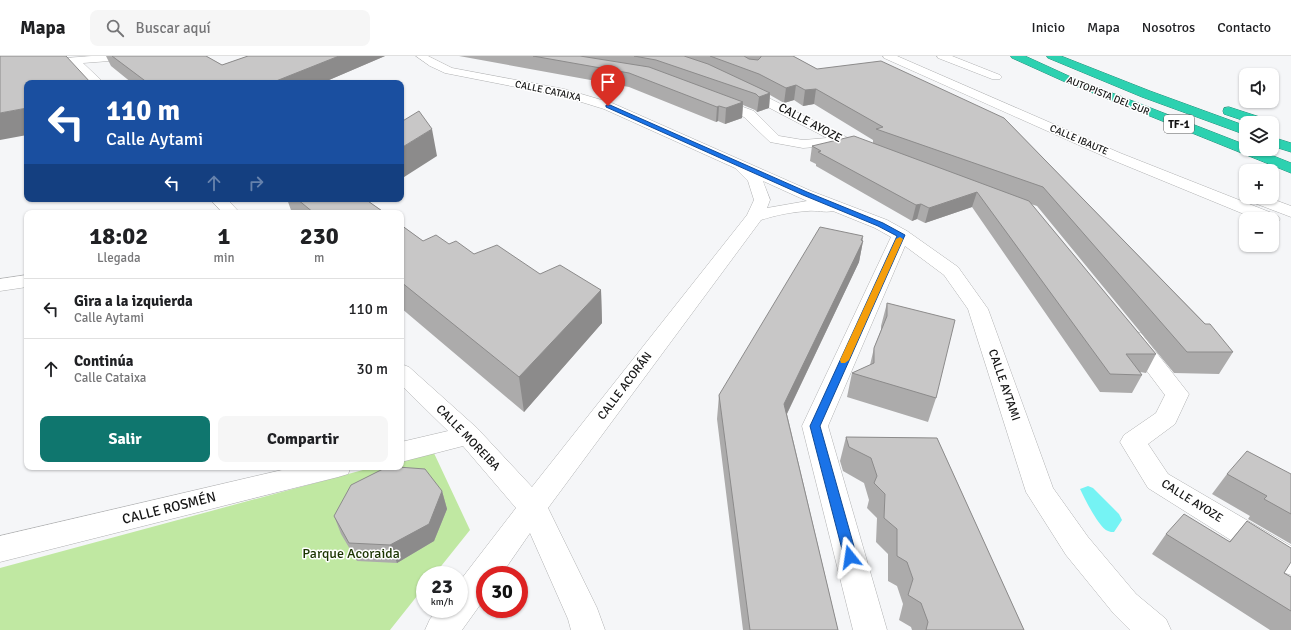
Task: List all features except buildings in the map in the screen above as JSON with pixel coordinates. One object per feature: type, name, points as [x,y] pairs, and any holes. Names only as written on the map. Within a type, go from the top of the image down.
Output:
[{"type":"highway","name":"AUTOPISTA DEL SUR","points":[[1016,56],[1074,82],[1291,168]]},
{"type":"highway","name":"AUTOPISTA DEL SUR","points":[[1052,56],[1146,94],[1239,128]]},
{"type":"highway","points":[[1221,108],[1244,116]]},
{"type":"highway","points":[[1279,144],[1291,148]]},
{"type":"street","points":[[0,66],[136,56]]},
{"type":"street","name":"CALLE CATAIXA","points":[[421,56],[449,71],[564,93],[608,106],[805,194]]},
{"type":"street","name":"CALLE IBAUTE","points":[[888,56],[1115,156],[1255,212]]},
{"type":"street","name":"CALLE IBAUTE","points":[[912,56],[968,81],[1172,165]]},
{"type":"street","points":[[942,56],[996,77]]},
{"type":"street","points":[[75,61],[95,80]]},
{"type":"street","points":[[949,84],[968,81]]},
{"type":"street","name":"CALLE AYOZE","points":[[732,84],[760,96],[843,141],[888,158]]},
{"type":"street","points":[[704,97],[749,114],[775,139],[803,144],[843,141]]},
{"type":"street","name":"CALLE ACORÁN","points":[[468,595],[755,216],[762,200],[755,180],[738,163]]},
{"type":"street","name":"CALLE AYTAMI","points":[[805,194],[860,215],[901,235],[951,271],[978,309],[1040,492],[1077,546],[1125,604],[1154,630]]},
{"type":"street","points":[[221,202],[229,210]]},
{"type":"street","points":[[1271,204],[1291,212]]},
{"type":"street","points":[[755,216],[780,208],[810,206],[824,206],[860,215]]},
{"type":"street","name":"CALLE IBAUTE","points":[[1279,222],[1291,227]]},
{"type":"street","points":[[870,630],[815,426],[901,235]]},
{"type":"street","points":[[0,285],[24,281]]},
{"type":"street","name":"CALLE AYOZE","points":[[1119,321],[1177,394],[1166,418],[1133,442],[1158,481],[1291,562]]},
{"type":"street","name":"CALLE MOREIBA","points":[[404,375],[468,435],[533,507],[585,619],[588,630]]},
{"type":"street","points":[[404,451],[468,435]]},
{"type":"street","name":"CALLE ROSMÉN","points":[[0,549],[326,470]]},
{"type":"street","name":"CALLE ACORÁN","points":[[442,630],[451,618]]},
{"type":"green space","name":"Parque Acoraida","points":[[433,451],[470,530],[441,566],[416,566],[416,597],[390,630],[0,630],[0,568],[363,470],[404,470],[404,459]]},
{"type":"water","points":[[1088,486],[1093,488],[1119,514],[1122,520],[1114,532],[1104,529],[1089,506],[1080,489]]},
{"type":"slow traffic","points":[[845,360],[900,239]]},
{"type":"route","points":[[608,106],[685,139],[805,194],[881,224],[901,235],[815,426],[850,557]]}]
